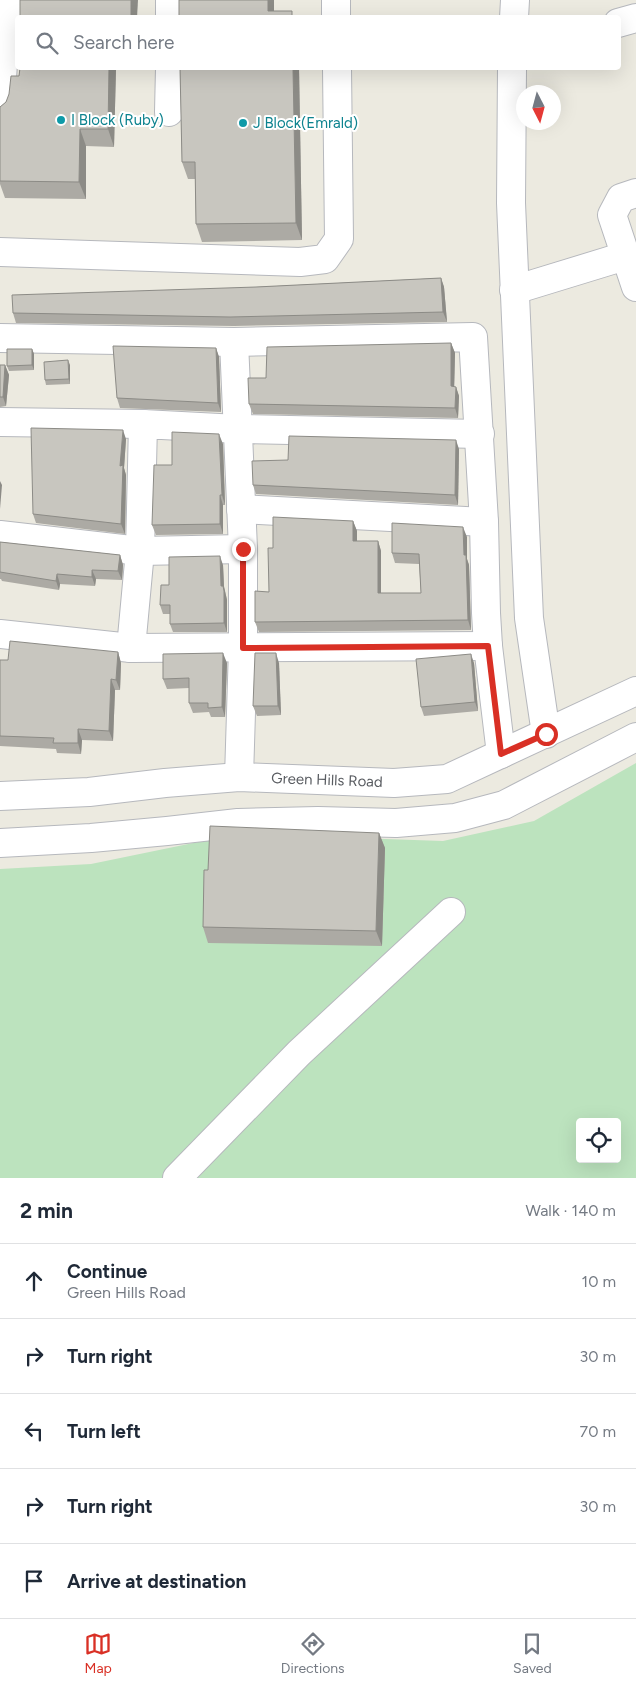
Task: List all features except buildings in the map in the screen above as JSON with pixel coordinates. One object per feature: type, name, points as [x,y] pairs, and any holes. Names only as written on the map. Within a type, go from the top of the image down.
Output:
[{"type":"street","points":[[0,110],[7,0]]},
{"type":"street","points":[[170,0],[170,15]]},
{"type":"street","points":[[336,0],[336,15]]},
{"type":"street","points":[[514,0],[514,15]]},
{"type":"street","points":[[621,22],[636,18]]},
{"type":"street","points":[[169,112],[170,70]]},
{"type":"street","points":[[0,252],[300,262],[325,258],[339,239],[337,70]]},
{"type":"street","points":[[512,70],[511,203],[529,618],[546,734]]},
{"type":"street","points":[[636,193],[621,198],[612,215],[636,287]]},
{"type":"street","points":[[514,290],[625,256]]},
{"type":"street","points":[[0,338],[234,342],[473,337],[480,434],[488,646],[501,754]]},
{"type":"street","points":[[234,342],[243,549],[243,648],[239,777]]},
{"type":"street","points":[[0,422],[144,424],[238,429],[480,434]]},
{"type":"street","points":[[131,648],[140,551],[144,424]]},
{"type":"street","points":[[241,509],[484,522]]},
{"type":"street","points":[[0,535],[140,551],[243,549]]},
{"type":"street","points":[[0,634],[131,648],[488,646]]},
{"type":"street","name":"Green Hills Road","points":[[0,796],[89,792],[239,777],[394,782],[447,779],[636,691]]},
{"type":"street","points":[[0,842],[167,832],[238,823],[318,821],[396,823],[455,818],[504,806],[636,737]]},
{"type":"street","points":[[177,1178],[299,1053],[451,912]]},
{"type":"green space","points":[[636,763],[636,1178],[0,1178],[0,869],[91,864],[237,834],[443,841],[534,821]]},
{"type":"place","name":"I Block (Ruby)","points":[[61,120]]},
{"type":"place","name":"J Block(Emrald)","points":[[243,123]]},
{"type":"route","points":[[243,549],[243,648],[488,646],[501,754],[546,734]]}]
